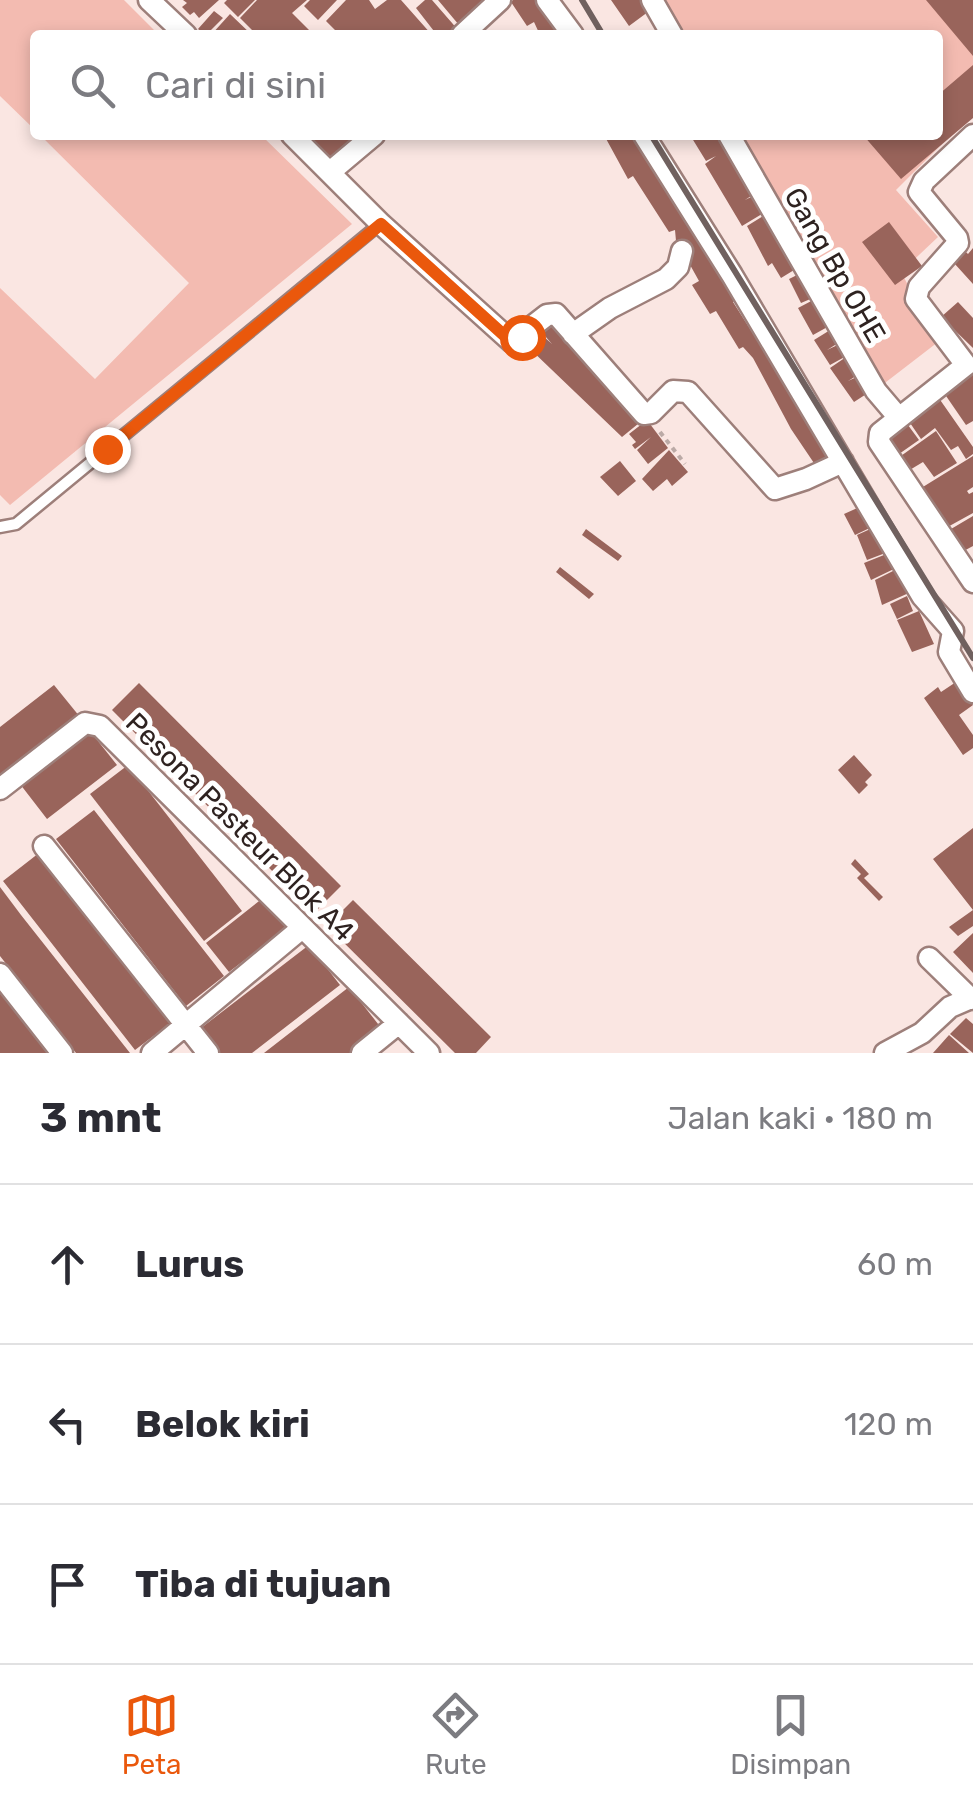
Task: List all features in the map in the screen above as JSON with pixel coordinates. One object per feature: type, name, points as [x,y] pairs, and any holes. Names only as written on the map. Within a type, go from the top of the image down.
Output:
[{"type":"street","points":[[149,0],[181,30]]},
{"type":"street","points":[[467,30],[500,0]]},
{"type":"street","points":[[547,0],[569,30]]},
{"type":"street","points":[[652,0],[669,30]]},
{"type":"street","name":"Gang Bp OHE","points":[[732,140],[876,391],[899,418],[966,365],[916,299],[920,287],[958,243],[919,192],[924,181],[973,135]]},
{"type":"street","points":[[297,140],[381,224],[512,342],[552,312],[647,413],[673,391],[688,392],[775,488],[843,462]]},
{"type":"street","points":[[330,172],[368,140]]},
{"type":"street","points":[[647,140],[732,274],[922,596],[953,632],[949,652],[973,692]]},
{"type":"street","points":[[573,334],[610,308],[666,279],[678,267],[682,250]]},
{"type":"street","points":[[899,418],[880,434],[882,448],[973,582]]},
{"type":"street","name":"Pesona Pasteur Blok A4","points":[[0,789],[86,723],[100,726],[429,1053]]},
{"type":"street","points":[[44,846],[208,1053]]},
{"type":"street","points":[[152,1053],[302,928]]},
{"type":"street","points":[[885,1053],[922,1033],[950,1006],[972,998],[929,958]]},
{"type":"street","points":[[0,974],[62,1053]]},
{"type":"street","points":[[362,1053],[398,1023]]},
{"type":"lane","points":[[0,527],[16,524],[381,224]]},
{"type":"path","points":[[647,413],[685,464]]},
{"type":"shaded area","points":[[0,0],[124,0],[154,30],[30,30],[30,125],[0,96]]},
{"type":"shaded area","points":[[655,0],[973,0],[973,113],[896,190],[938,237],[901,272],[938,342],[877,389],[735,140],[943,140],[943,30],[672,30]]},
{"type":"shaded area","points":[[45,140],[266,140],[352,224],[10,505],[0,495],[0,288],[95,379],[189,283]]},
{"type":"building","points":[[183,0],[219,0],[199,18],[182,7],[187,3]]},
{"type":"building","points":[[255,0],[238,17],[224,3]]},
{"type":"building","points":[[257,0],[307,0],[292,13],[309,30],[252,30],[240,18]]},
{"type":"building","points":[[310,0],[337,0],[318,20],[304,6]]},
{"type":"building","points":[[346,0],[369,0],[375,9],[387,0],[401,0],[428,30],[335,30],[326,21]]},
{"type":"building","points":[[425,0],[432,0],[458,30],[433,30],[416,8]]},
{"type":"building","points":[[438,0],[482,0],[487,6],[459,25]]},
{"type":"building","points":[[541,0],[562,30],[538,30],[534,22],[527,26],[511,2]]},
{"type":"building","points":[[611,0],[646,0],[652,9],[629,26]]},
{"type":"building","points":[[926,0],[973,0],[973,56]]},
{"type":"building","points":[[214,11],[223,18],[211,30],[198,29]]},
{"type":"building","points":[[230,14],[247,30],[216,30]]},
{"type":"building","points":[[973,65],[973,118],[901,179],[867,140],[943,140],[943,91]]},
{"type":"building","points":[[312,140],[351,140],[331,158]]},
{"type":"building","points":[[607,140],[636,140],[716,271],[739,298],[733,302],[764,351],[767,349],[832,465],[820,472],[791,429],[753,358],[743,347],[739,349],[716,311],[710,314],[692,285],[699,281],[684,254],[689,251],[681,239],[676,241],[675,230],[669,232],[633,176],[628,179]]},
{"type":"building","points":[[693,140],[727,140],[757,192],[745,200],[757,194],[767,211],[742,226],[705,164],[716,156],[706,161]]},
{"type":"building","points":[[768,213],[799,267],[781,278],[772,263],[768,266],[747,226]]},
{"type":"building","points":[[889,222],[922,266],[895,285],[862,242]]},
{"type":"building","points":[[973,248],[973,284],[954,263]]},
{"type":"building","points":[[803,272],[815,297],[801,303],[789,279]]},
{"type":"building","points":[[817,298],[831,325],[813,335],[798,308]]},
{"type":"building","points":[[958,302],[973,318],[973,348],[941,317]]},
{"type":"building","points":[[550,317],[644,419],[622,437],[528,347],[542,335],[552,344],[538,328]]},
{"type":"building","points":[[835,327],[843,340],[827,350],[844,342],[850,354],[830,365],[814,340]]},
{"type":"building","points":[[849,355],[861,373],[848,381],[861,375],[871,391],[854,402],[830,368]]},
{"type":"building","points":[[973,372],[973,421],[966,425],[944,393]]},
{"type":"building","points":[[936,394],[973,447],[973,454],[966,459],[958,446],[951,450],[935,428],[921,439],[906,417]]},
{"type":"building","points":[[647,420],[668,448],[648,464],[637,450],[651,437],[635,449],[632,445],[636,442],[629,434]]},
{"type":"building","points":[[905,421],[919,440],[899,454],[886,436]]},
{"type":"building","points":[[936,431],[957,463],[934,477],[923,462],[908,471],[898,458]]},
{"type":"building","points":[[669,450],[688,472],[672,486],[667,479],[653,491],[642,479]]},
{"type":"building","points":[[973,456],[973,487],[967,491],[973,492],[973,513],[944,529],[918,490]]},
{"type":"building","points":[[620,461],[636,481],[618,496],[600,477]]},
{"type":"building","points":[[864,505],[876,525],[855,535],[844,514]]},
{"type":"building","points":[[973,516],[973,546],[960,553],[951,529]]},
{"type":"building","points":[[877,526],[888,552],[867,560],[857,535]]},
{"type":"building","points":[[586,529],[622,556],[618,561],[582,535]]},
{"type":"building","points":[[889,553],[896,568],[871,580],[864,563]]},
{"type":"building","points":[[560,567],[594,594],[589,599],[556,572]]},
{"type":"building","points":[[899,568],[911,592],[882,605],[875,580]]},
{"type":"building","points":[[907,596],[913,611],[897,619],[890,604]]},
{"type":"building","points":[[919,611],[934,644],[912,652],[897,620]]},
{"type":"building","points":[[956,682],[973,705],[959,715],[973,735],[973,748],[963,755],[924,698],[938,687],[941,692]]},
{"type":"building","points":[[139,683],[341,886],[314,913],[112,710]]},
{"type":"building","points":[[54,685],[80,717],[0,779],[0,727]]},
{"type":"building","points":[[90,731],[117,765],[47,819],[20,784]]},
{"type":"building","points":[[854,755],[872,775],[859,794],[838,770]]},
{"type":"building","points":[[128,765],[242,911],[204,941],[90,794]]},
{"type":"building","points":[[94,810],[224,976],[186,1006],[56,839]]},
{"type":"building","points":[[973,828],[973,910],[933,859]]},
{"type":"building","points":[[39,853],[172,1022],[135,1050],[3,881]]},
{"type":"building","points":[[855,859],[869,874],[864,878],[883,897],[879,901],[857,878],[861,874],[851,864]]},
{"type":"building","points":[[0,887],[130,1053],[76,1053],[0,956]]},
{"type":"building","points":[[263,898],[286,928],[229,972],[206,943]]},
{"type":"building","points":[[353,900],[491,1037],[476,1053],[455,1053],[327,926]]},
{"type":"building","points":[[973,910],[973,926],[958,936],[949,927]]},
{"type":"building","points":[[973,933],[973,973],[953,952]]},
{"type":"building","points":[[309,945],[340,985],[252,1053],[220,1053],[201,1028]]},
{"type":"building","points":[[349,987],[382,1029],[350,1053],[264,1053]]},
{"type":"building","points":[[0,990],[50,1053],[0,1053]]},
{"type":"building","points":[[966,1018],[973,1024],[973,1053],[950,1034]]},
{"type":"building","points":[[949,1035],[969,1053],[933,1053]]},
{"type":"railway","points":[[582,0],[600,30]]},
{"type":"railway","points":[[654,140],[973,658]]},
{"type":"route","points":[[107,449],[381,224],[512,342],[522,337]]}]
